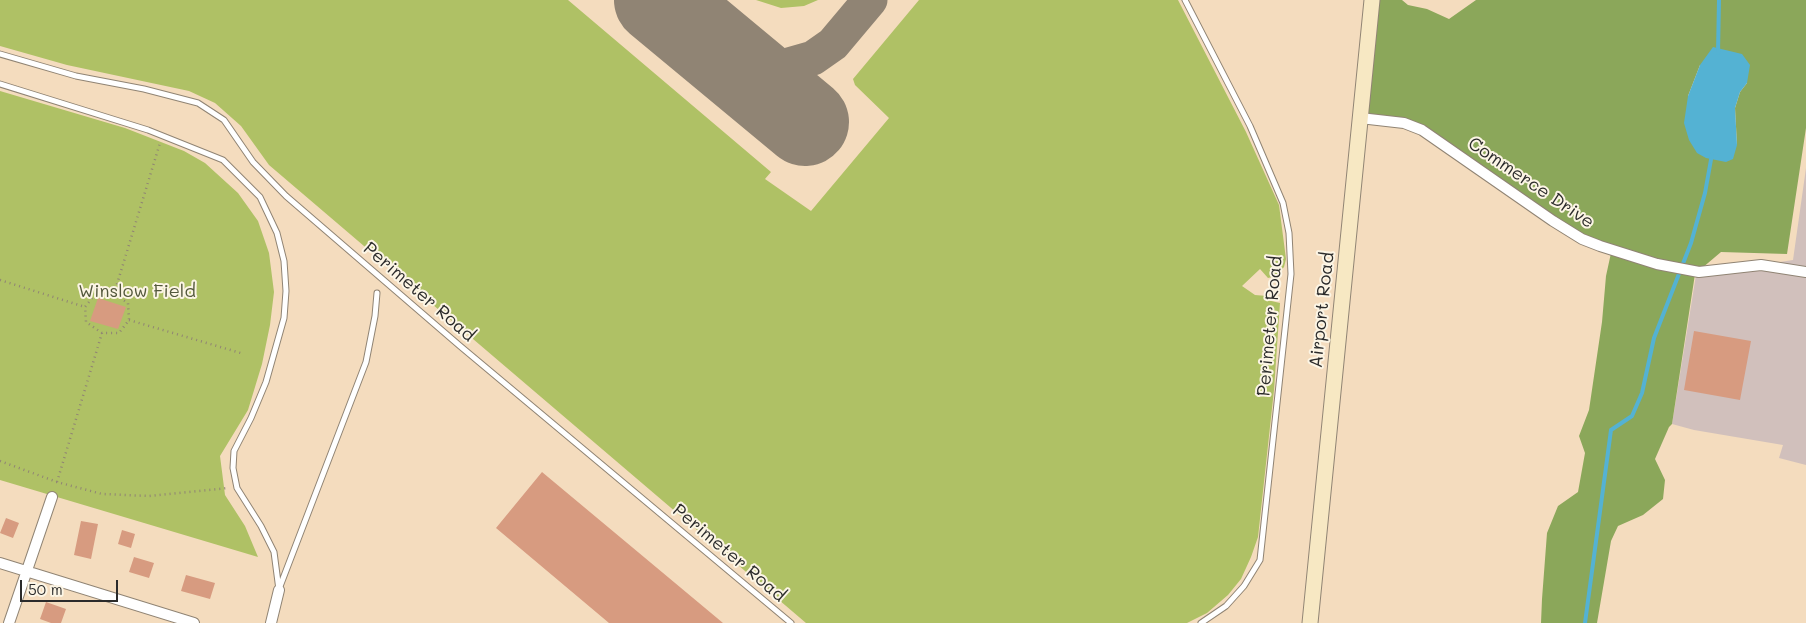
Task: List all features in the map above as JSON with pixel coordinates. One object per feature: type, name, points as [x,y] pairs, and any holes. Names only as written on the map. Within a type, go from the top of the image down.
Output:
[{"type":"main road","name":"Airport Road","points":[[1310,623],[1372,0]]},
{"type":"street","name":"Commerce Drive","points":[[1360,118],[1404,123],[1422,130],[1553,221],[1600,246],[1657,264],[1699,272],[1761,265],[1806,272]]},
{"type":"street","points":[[8,623],[52,497]]},
{"type":"street","points":[[0,563],[194,623]]},
{"type":"street","points":[[271,623],[279,590]]},
{"type":"lane","name":"Perimeter Road","points":[[1185,0],[1250,126],[1283,203],[1289,233],[1292,274],[1260,560],[1244,586],[1226,606],[1201,623]]},
{"type":"lane","name":"Perimeter Road","points":[[0,54],[76,76],[198,102],[224,120],[253,162],[286,196],[468,352],[791,623]]},
{"type":"lane","points":[[0,84],[163,135],[223,160],[260,197],[277,233],[284,261],[286,291],[284,318],[266,382],[251,418],[234,451],[233,468],[237,488],[261,526],[274,552],[279,590]]},
{"type":"lane","points":[[279,590],[366,362],[376,316],[377,294]]},
{"type":"path","points":[[114,294],[163,135]]},
{"type":"path","points":[[0,280],[85,307]]},
{"type":"path","points":[[96,293],[114,294],[128,303],[129,320],[119,333],[102,333],[86,322],[85,307],[96,293]]},
{"type":"path","points":[[129,320],[244,354]]},
{"type":"path","points":[[56,482],[102,333]]},
{"type":"path","points":[[0,461],[56,482],[102,494],[149,496],[237,488]]},
{"type":"shaded area","points":[[1806,168],[1806,465],[1779,458],[1783,445],[1694,430],[1672,424],[1696,275],[1793,260]]},
{"type":"green space","points":[[0,0],[568,0],[771,172],[765,179],[811,211],[889,118],[855,85],[853,79],[919,0],[1178,0],[1246,132],[1279,205],[1286,259],[1284,267],[1276,276],[1268,278],[1260,269],[1242,286],[1255,295],[1267,296],[1267,300],[1280,303],[1274,390],[1258,537],[1241,579],[1228,595],[1207,613],[1187,623],[806,623],[269,165],[241,126],[215,103],[189,91],[67,65],[0,46]]},
{"type":"green space","points":[[756,0],[818,0],[804,6],[781,8]]},
{"type":"green space","points":[[1372,0],[1402,0],[1408,5],[1427,9],[1449,19],[1476,0],[1806,0],[1806,128],[1787,254],[1721,252],[1695,274],[1672,424],[1655,459],[1665,480],[1663,499],[1643,515],[1618,526],[1611,541],[1597,623],[1541,623],[1547,533],[1558,506],[1578,492],[1585,453],[1579,436],[1589,410],[1602,322],[1606,276],[1611,253],[1585,240],[1423,130],[1362,119]],"holes":[[[1700,65],[1747,83],[1740,92],[1735,108],[1737,145],[1688,96]]]},
{"type":"green space","name":"Winslow Field","points":[[0,91],[125,128],[184,151],[205,163],[238,193],[258,221],[269,253],[274,292],[270,325],[262,364],[248,410],[220,456],[225,495],[245,526],[258,557],[0,480]]},
{"type":"water","points":[[1713,47],[1742,54],[1750,65],[1747,83],[1740,92],[1735,108],[1737,145],[1733,159],[1726,162],[1706,158],[1697,153],[1689,140],[1684,123],[1688,96],[1700,65]]},
{"type":"building","points":[[98,298],[126,307],[118,329],[90,321]]},
{"type":"building","points":[[1694,331],[1751,341],[1740,400],[1684,390]]},
{"type":"building","points":[[542,472],[723,623],[609,623],[496,528]]},
{"type":"building","points":[[6,518],[19,523],[13,538],[0,533]]},
{"type":"building","points":[[81,521],[98,524],[91,559],[74,555]]},
{"type":"building","points":[[122,530],[135,534],[131,548],[118,544]]},
{"type":"building","points":[[134,557],[154,563],[149,578],[129,572]]},
{"type":"building","points":[[186,575],[215,583],[210,599],[181,591]]},
{"type":"building","points":[[46,602],[66,609],[61,623],[51,623],[40,619]]},
{"type":"waterway","points":[[1718,53],[1719,0]]},
{"type":"waterway","points":[[1585,623],[1611,430],[1632,416],[1642,393],[1654,338],[1691,243],[1705,193],[1712,154]]},
{"type":"taxiway","points":[[734,64],[766,67],[785,66],[813,58],[833,44],[870,0]]},
{"type":"runway","points":[[658,0],[805,122]]}]
